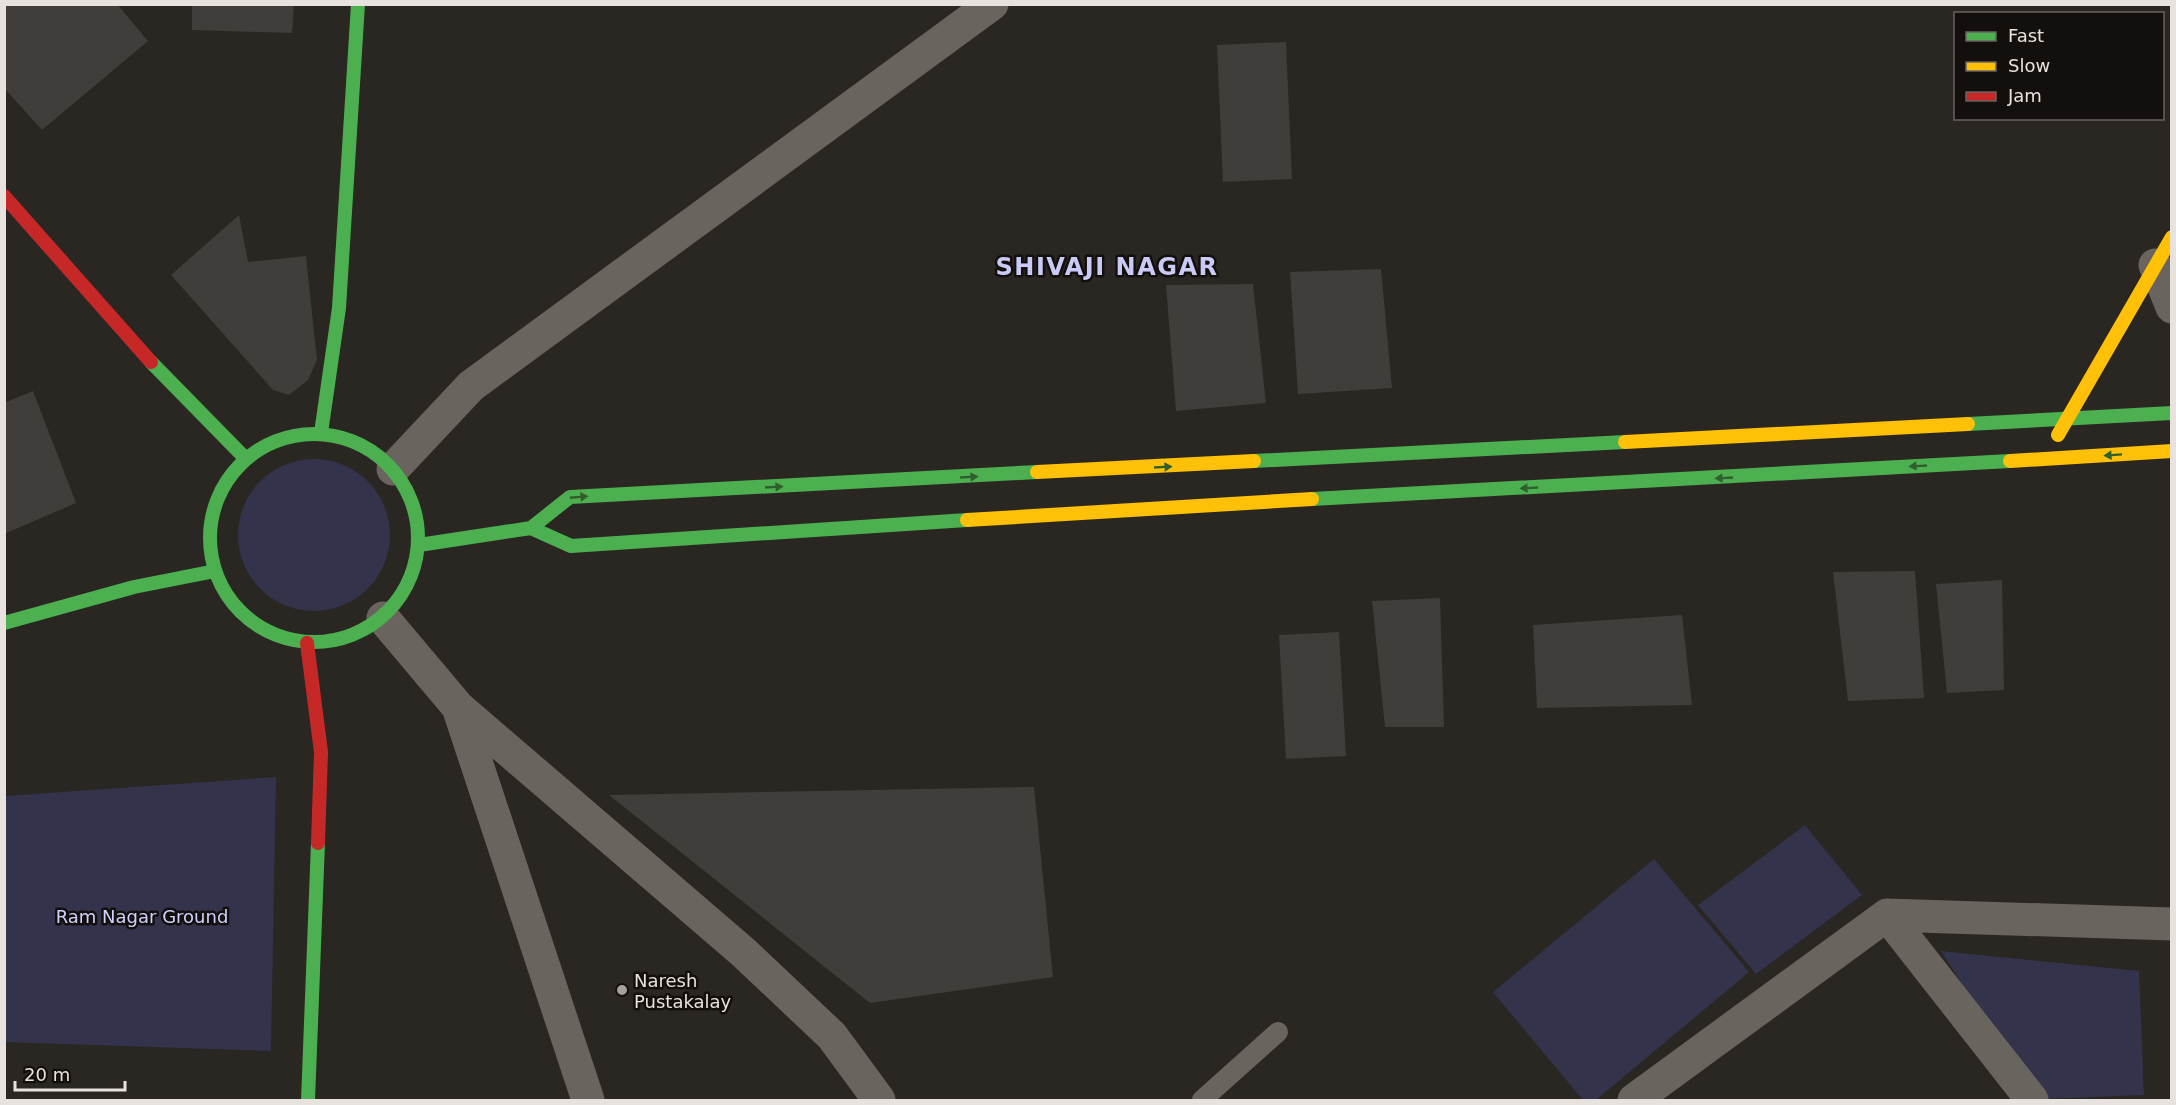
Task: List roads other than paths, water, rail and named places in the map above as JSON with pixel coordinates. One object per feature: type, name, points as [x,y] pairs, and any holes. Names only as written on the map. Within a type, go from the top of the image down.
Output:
[{"type":"street","points":[[321,433],[339,308],[358,4]]},
{"type":"street","points":[[393,469],[471,386],[992,4]]},
{"type":"street","points":[[4,196],[159,371],[245,458]]},
{"type":"street","points":[[2047,459],[2065,420],[2172,237]]},
{"type":"street","points":[[2155,265],[2172,307]]},
{"type":"street","points":[[419,545],[531,528],[570,498],[2172,413]]},
{"type":"street","points":[[321,433],[356,443],[373,451],[393,469],[412,501],[417,518],[419,545],[414,573],[402,597],[383,618],[361,632],[335,641],[307,643],[277,636],[250,621],[229,598],[214,571],[209,541],[213,510],[225,482],[245,458],[268,443],[294,435],[321,433]]},
{"type":"street","points":[[531,528],[571,546],[1154,507],[2172,451]]},
{"type":"street","points":[[4,623],[134,587],[214,571]]},
{"type":"street","points":[[383,618],[458,707],[743,952],[832,1036],[879,1101]]},
{"type":"street","points":[[307,643],[321,752],[309,1101]]},
{"type":"street","points":[[458,707],[588,1101]]},
{"type":"street","points":[[1887,915],[2032,1101]]},
{"type":"street","points":[[1634,1101],[1887,915],[2172,924]]},
{"type":"lane","points":[[1202,1101],[1278,1032]]},
{"type":"place","name":"Naresh Pustakalay","points":[[622,990]]},
{"type":"district","name":"SHIVAJI NAGAR","points":[[1107,267]]},
{"type":"park label","name":"Ram Nagar Ground","points":[[142,916]]}]
